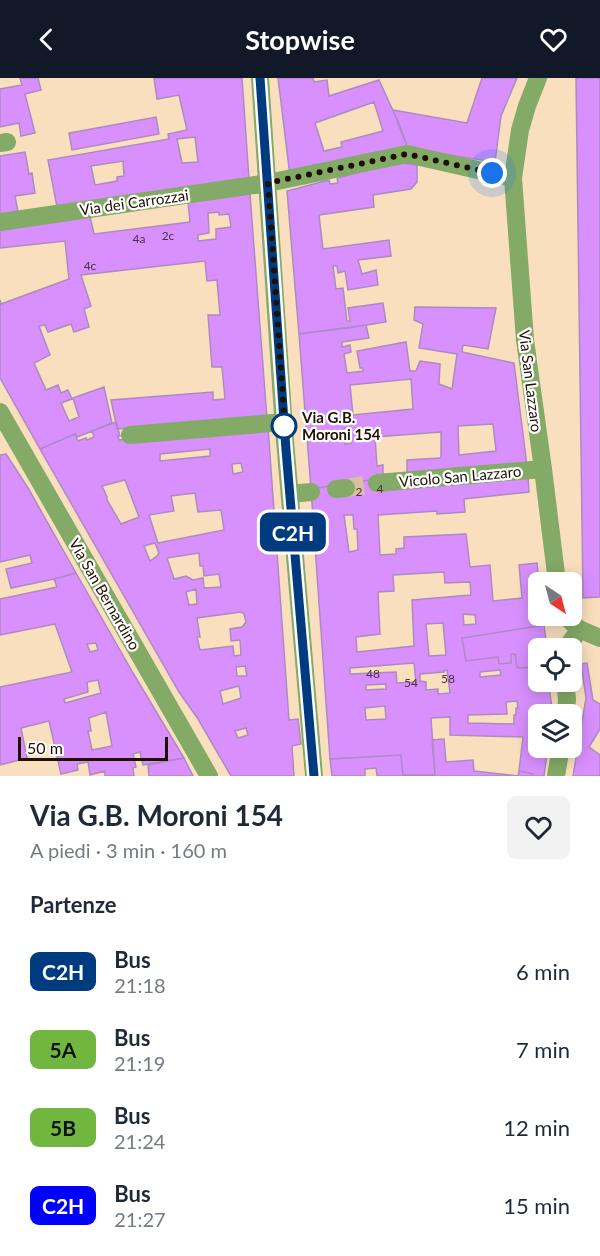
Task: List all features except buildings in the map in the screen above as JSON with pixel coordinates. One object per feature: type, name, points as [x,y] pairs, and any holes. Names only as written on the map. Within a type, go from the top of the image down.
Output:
[{"type":"street","points":[[260,78],[284,422],[314,776]]},
{"type":"street","name":"Via San Lazzaro","points":[[538,78],[520,130],[513,178],[525,340],[556,572]]},
{"type":"street","points":[[268,183],[407,154],[513,178]]},
{"type":"street","name":"Via dei Carrozzai","points":[[0,222],[268,183]]},
{"type":"street","name":"Via San Bernardino","points":[[0,412],[209,776]]},
{"type":"street","points":[[130,435],[284,422]]},
{"type":"street","name":"Vicolo San Lazzaro","points":[[377,483],[543,469]]},
{"type":"street","points":[[290,494],[311,492]]},
{"type":"street","points":[[576,626],[600,638]]},
{"type":"street","points":[[574,638],[579,629]]},
{"type":"street","points":[[556,776],[559,758]]},
{"type":"tunnel","points":[[346,488],[377,483]]},
{"type":"bus line","name":"C2H","points":[[260,78],[286,450],[314,776]]},
{"type":"place","name":"Via G.B. Moroni 154","points":[[284,426]]},
{"type":"route","points":[[284,426],[285,429],[268,183],[407,154],[492,173]]}]
